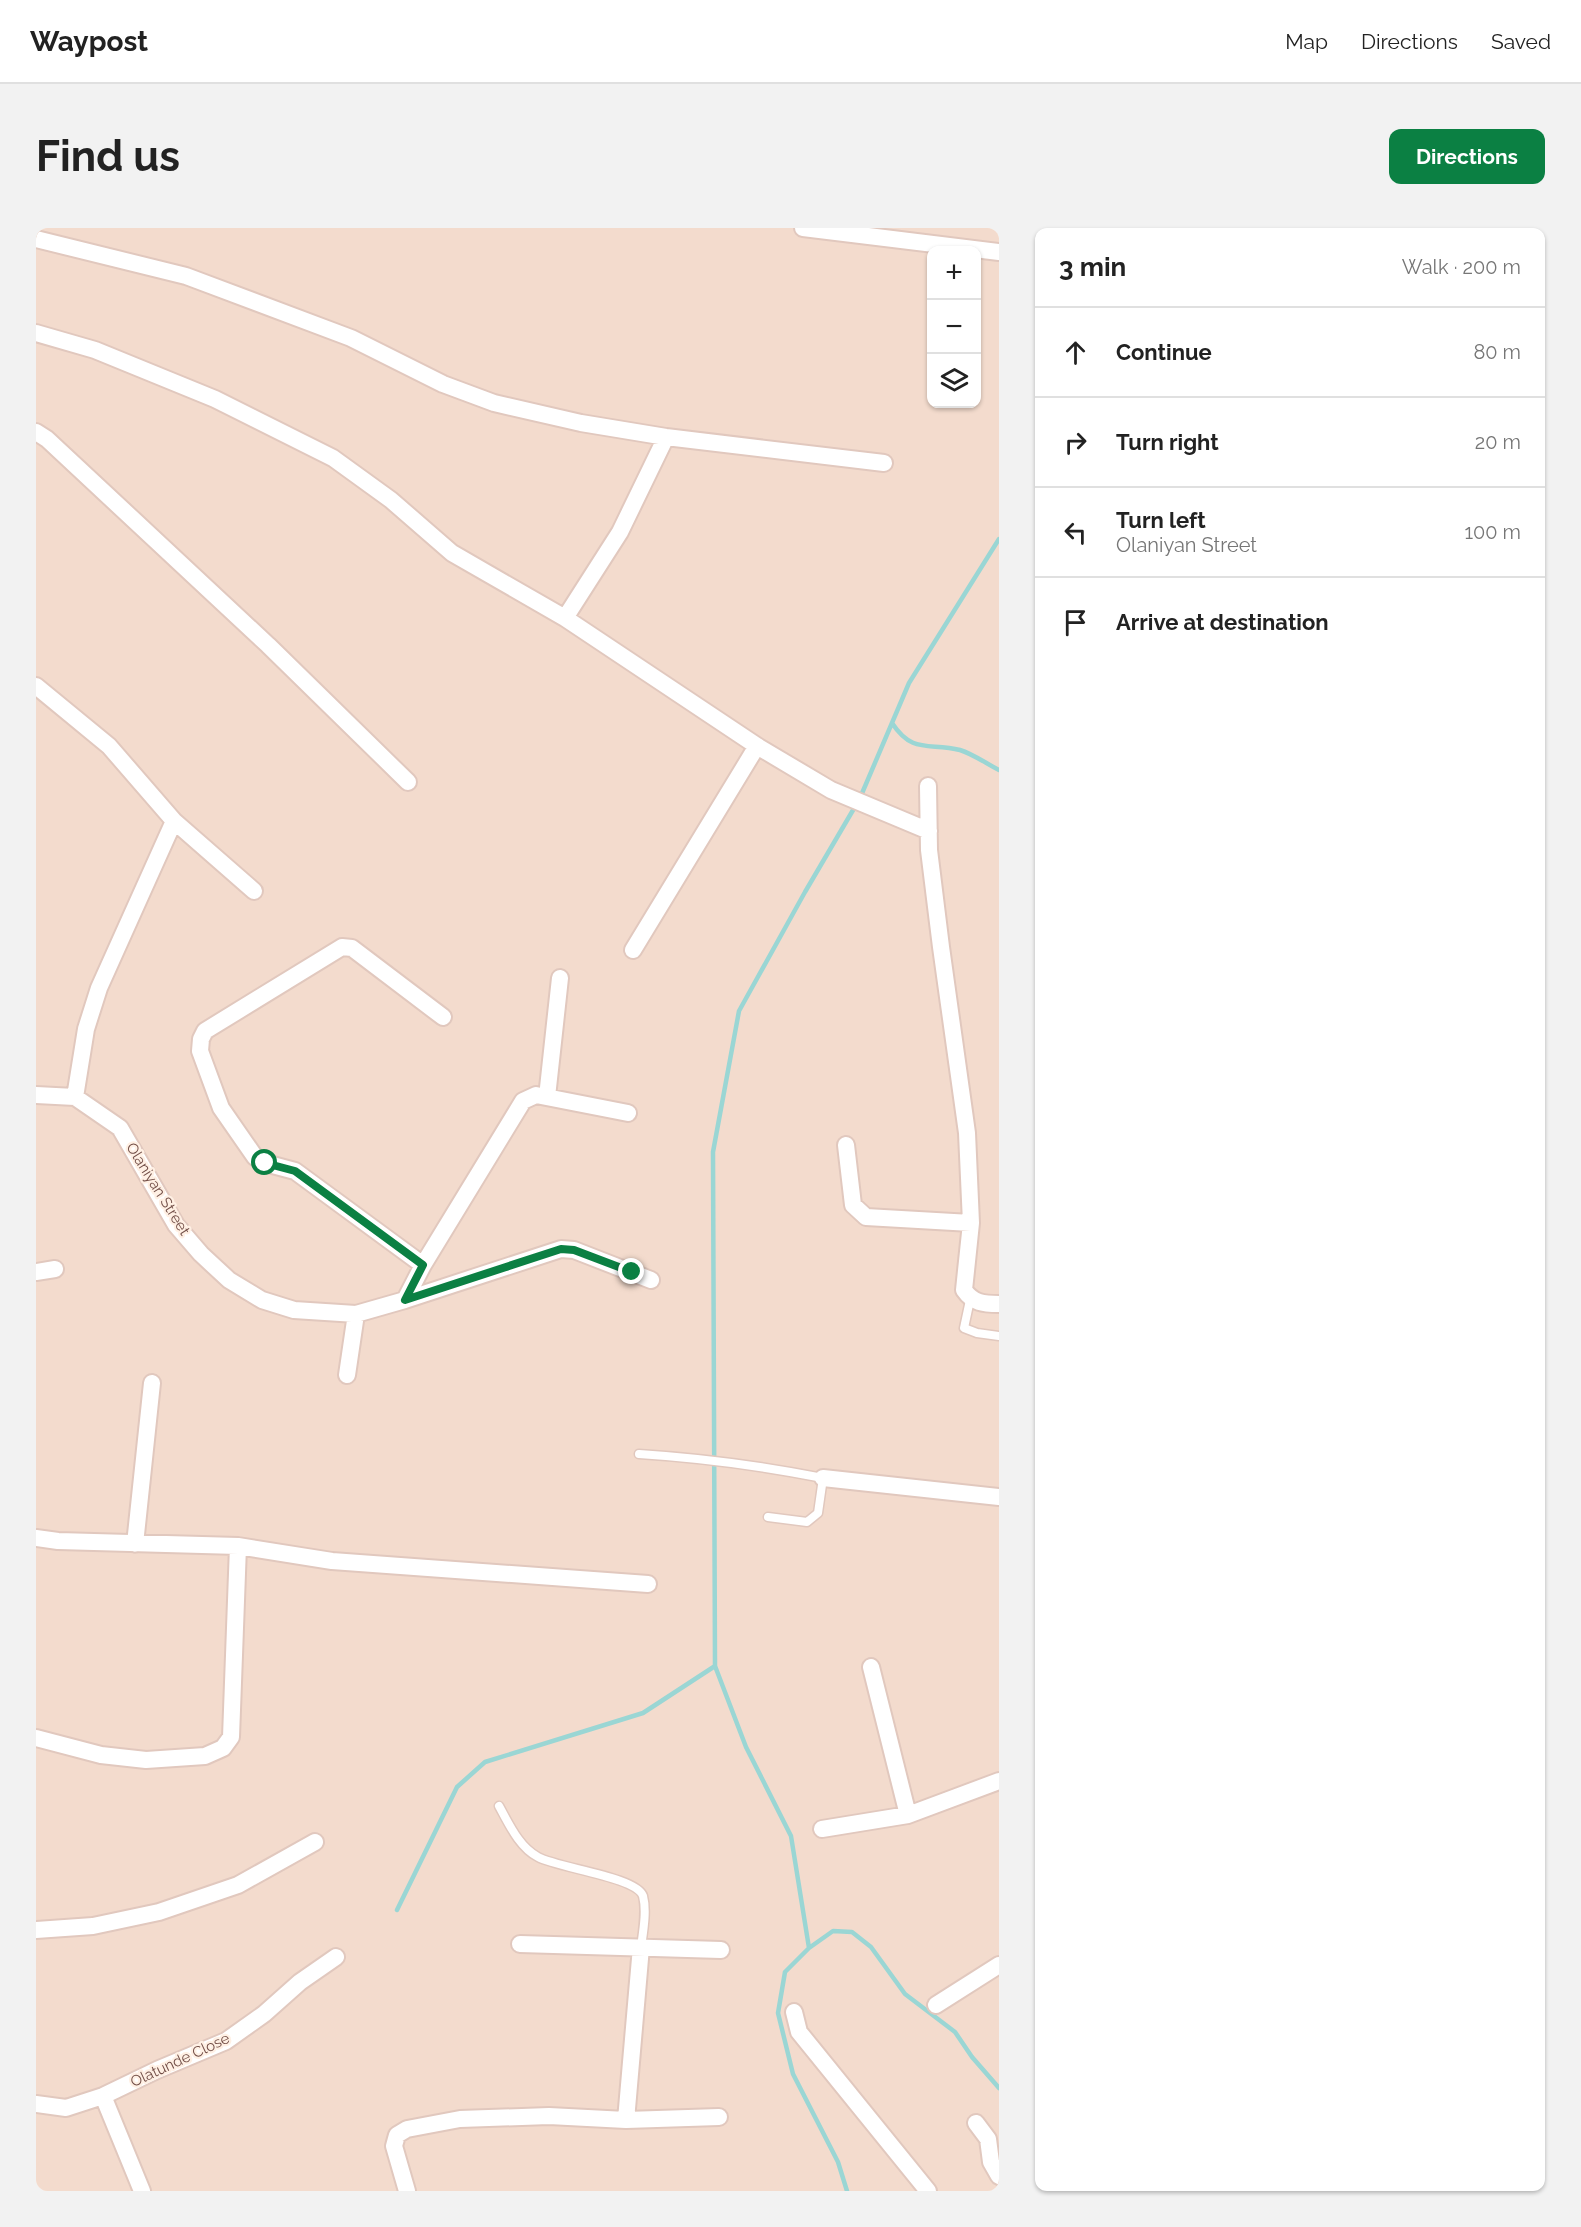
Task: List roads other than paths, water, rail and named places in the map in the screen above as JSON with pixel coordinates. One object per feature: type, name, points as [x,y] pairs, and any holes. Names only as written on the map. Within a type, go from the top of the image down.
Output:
[{"type":"street","points":[[803,228],[999,252]]},
{"type":"street","points":[[36,239],[186,276],[351,338],[443,384],[494,404],[581,423],[666,437],[884,463]]},
{"type":"street","points":[[36,333],[95,350],[204,395],[333,458],[391,500],[452,553],[565,618],[757,746],[831,790],[871,809],[929,831]]},
{"type":"street","points":[[36,432],[47,439],[260,638],[408,782]]},
{"type":"street","points":[[565,618],[620,532],[666,437]]},
{"type":"street","points":[[36,686],[110,746],[174,821],[254,891]]},
{"type":"street","points":[[633,950],[757,746]]},
{"type":"street","points":[[928,786],[929,831],[941,947],[967,1133],[971,1223],[964,1290],[970,1299],[983,1304],[999,1304]]},
{"type":"street","points":[[36,1095],[75,1097],[86,1029],[99,988],[174,821]]},
{"type":"street","points":[[423,1265],[295,1171],[265,1163],[255,1157],[221,1108],[200,1052],[200,1045],[205,1032],[342,947],[352,948],[443,1017]]},
{"type":"street","points":[[547,1097],[560,978]]},
{"type":"street","points":[[405,1300],[423,1265],[523,1101],[536,1095],[628,1113]]},
{"type":"street","name":"Olaniyan Street","points":[[75,1097],[120,1128],[176,1225],[201,1254],[229,1280],[262,1300],[294,1310],[356,1314],[561,1249],[574,1250],[651,1280]]},
{"type":"street","points":[[846,1145],[853,1205],[866,1217],[971,1223]]},
{"type":"street","points":[[36,1272],[55,1269]]},
{"type":"street","points":[[347,1375],[356,1314]]},
{"type":"street","points":[[135,1544],[152,1383]]},
{"type":"street","points":[[823,1478],[999,1497]]},
{"type":"street","points":[[36,1538],[57,1541],[238,1546],[332,1561],[648,1584]]},
{"type":"street","points":[[36,1738],[101,1755],[146,1760],[205,1756],[224,1748],[231,1737],[238,1546]]},
{"type":"street","points":[[871,1667],[908,1815]]},
{"type":"street","points":[[822,1829],[908,1815],[999,1781]]},
{"type":"street","points":[[36,1930],[93,1926],[159,1911],[238,1885],[315,1842]]},
{"type":"street","points":[[520,1944],[721,1950]]},
{"type":"street","points":[[626,2120],[641,1947]]},
{"type":"street","name":"Olatunde Close","points":[[36,2104],[66,2108],[103,2096],[226,2041],[264,2014],[300,1982],[336,1957]]},
{"type":"street","points":[[936,2005],[999,1965]]},
{"type":"street","points":[[794,2012],[799,2032],[928,2191]]},
{"type":"street","points":[[103,2096],[142,2191]]},
{"type":"street","points":[[407,2191],[394,2146],[398,2135],[407,2129],[460,2119],[549,2116],[626,2120],[719,2117]]},
{"type":"street","points":[[976,2123],[988,2139],[991,2162],[999,2176]]},
{"type":"lane","points":[[970,1299],[964,1328],[977,1333],[999,1336]]},
{"type":"lane","points":[[639,1454],[750,1464],[823,1478],[818,1513],[807,1522],[768,1517]]},
{"type":"lane","points":[[499,1806],[524,1846],[537,1857],[565,1867],[628,1882],[638,1888],[643,1895],[644,1905],[641,1947]]},
{"type":"waterway","points":[[860,798],[909,683],[999,539]]},
{"type":"waterway","points":[[892,723],[907,740],[923,746],[960,750],[999,770]]},
{"type":"waterway","points":[[847,2191],[838,2162],[793,2074],[778,2013],[785,1972],[809,1948],[791,1836],[746,1747],[715,1666],[713,1152],[739,1011],[856,805]]},
{"type":"waterway","points":[[397,1910],[457,1787],[485,1762],[643,1713],[715,1666]]},
{"type":"waterway","points":[[809,1948],[833,1931],[852,1932],[871,1947],[905,1994],[955,2032],[972,2057],[999,2088]]}]
